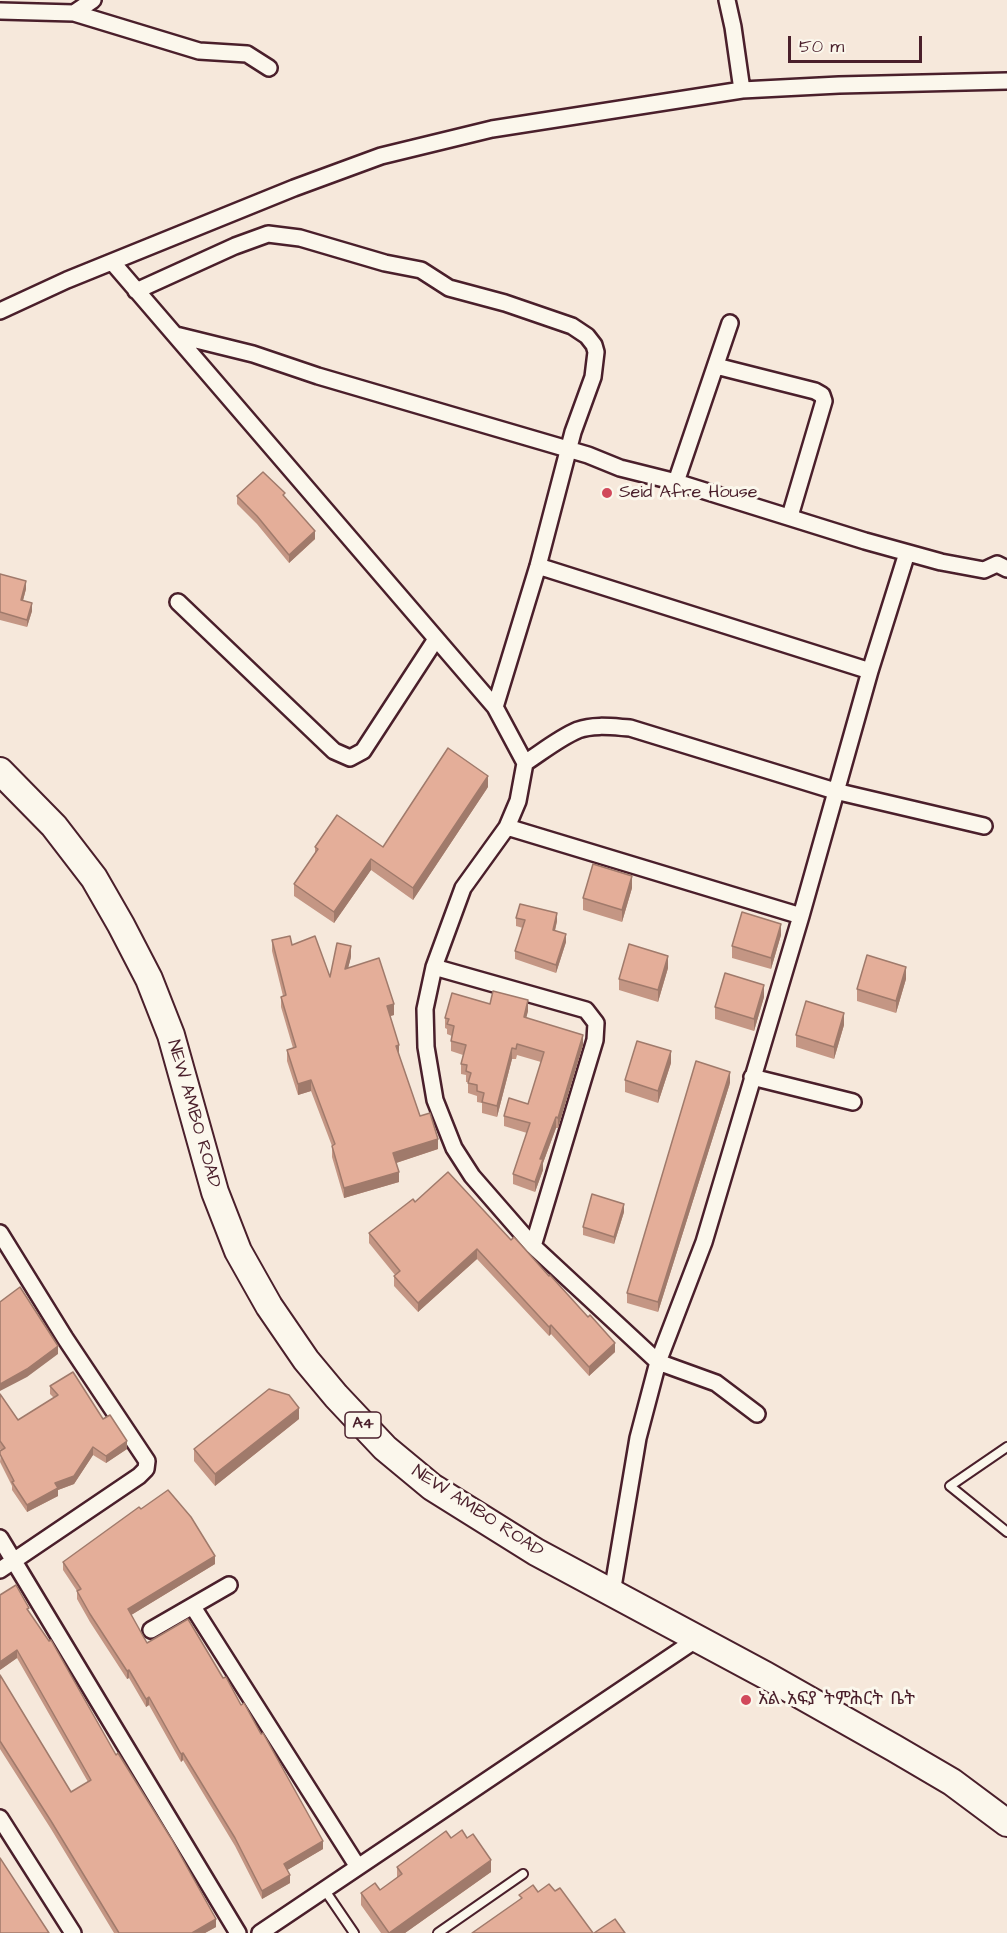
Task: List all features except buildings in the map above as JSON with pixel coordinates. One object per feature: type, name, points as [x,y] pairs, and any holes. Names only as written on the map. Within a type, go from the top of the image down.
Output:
[{"type":"main road","name":"NEW AMBO ROAD","points":[[0,771],[54,826],[94,878],[149,979],[171,1035],[215,1192],[238,1251],[268,1305],[306,1360],[385,1448],[432,1487],[536,1552],[765,1675],[952,1782],[1007,1823]]},
{"type":"street","points":[[74,13],[93,0]]},
{"type":"street","points":[[727,0],[734,27],[742,90]]},
{"type":"street","points":[[0,11],[74,13],[199,51],[247,54],[268,68]]},
{"type":"street","points":[[0,311],[67,280],[294,188],[381,156],[492,129],[742,90],[1007,81]]},
{"type":"street","points":[[136,291],[235,246],[268,234],[300,238],[385,263],[422,270],[450,288],[505,303],[582,331],[594,345],[596,352],[593,376],[573,432],[538,566],[495,707]]},
{"type":"street","points":[[113,262],[495,707],[525,764],[518,801],[507,827],[463,888],[434,967],[425,1008],[426,1047],[435,1100],[454,1148],[472,1176],[533,1246],[658,1362],[716,1383],[757,1414]]},
{"type":"street","points":[[676,482],[730,323]]},
{"type":"street","points":[[176,335],[253,354],[318,376],[588,455],[620,468],[676,482],[907,553],[976,569],[984,570],[996,564],[1007,569]]},
{"type":"street","points":[[716,366],[822,394],[824,401],[790,516]]},
{"type":"street","points":[[612,1593],[638,1438],[658,1362],[704,1242],[801,916],[870,671],[907,553]]},
{"type":"street","points":[[538,566],[870,671]]},
{"type":"street","points":[[178,602],[334,751],[350,758],[363,751],[436,639]]},
{"type":"street","points":[[525,764],[579,730],[604,726],[630,728],[835,790],[984,826]]},
{"type":"street","points":[[507,827],[801,916]]},
{"type":"street","points":[[434,967],[586,1010],[596,1023],[595,1040],[533,1246]]},
{"type":"street","points":[[752,1077],[853,1102]]},
{"type":"street","points":[[0,1233],[65,1338],[147,1461],[146,1469],[139,1476],[0,1570]]},
{"type":"street","points":[[0,1538],[238,1933]]},
{"type":"street","points":[[151,1630],[229,1585]]},
{"type":"street","points":[[193,1607],[358,1867]]},
{"type":"street","points":[[260,1933],[697,1639]]},
{"type":"street","points":[[0,1818],[73,1933]]},
{"type":"lane","points":[[1007,1447],[950,1486],[1007,1532]]},
{"type":"lane","points":[[438,1933],[523,1874]]},
{"type":"lane","points":[[324,1889],[354,1933]]},
{"type":"place","name":"Seid Afre House","points":[[607,493]]},
{"type":"place","name":"አል አፍያ ትምሕርት ቤት","points":[[746,1700]]}]
